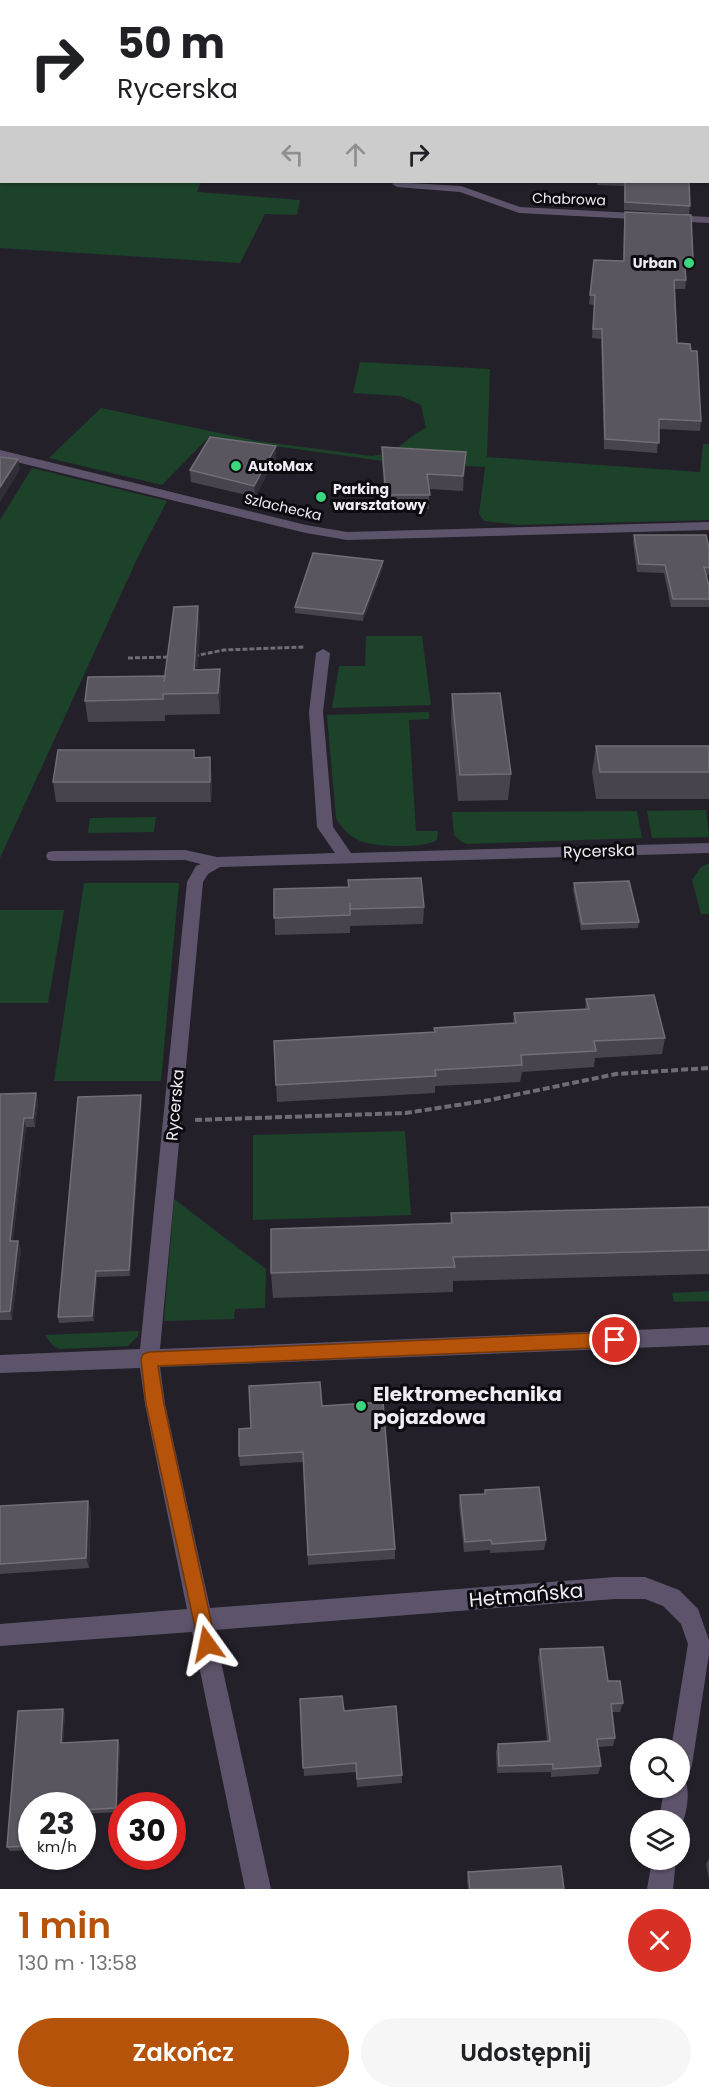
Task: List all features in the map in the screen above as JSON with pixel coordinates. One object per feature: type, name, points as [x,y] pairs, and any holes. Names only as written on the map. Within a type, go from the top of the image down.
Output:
[{"type":"street","name":"Chabrowa","points":[[397,184],[461,189],[519,210],[709,220]]},
{"type":"street","name":"Szlachecka","points":[[0,454],[306,530],[347,536],[709,526]]},
{"type":"street","points":[[323,653],[316,712],[326,827],[346,858]]},
{"type":"street","name":"Rycerska","points":[[54,856],[185,855],[217,862],[709,848]]},
{"type":"street","name":"Rycerska","points":[[149,1359],[195,882],[202,870],[217,862]]},
{"type":"street","points":[[0,1364],[709,1336]]},
{"type":"street","points":[[149,1359],[155,1404],[258,1889]]},
{"type":"street","name":"Hetmańska","points":[[0,1635],[615,1588],[645,1588],[670,1598],[690,1617],[699,1644],[684,1738]]},
{"type":"street","points":[[660,1889],[663,1870]]},
{"type":"path","points":[[184,656],[206,655],[224,650],[296,646],[314,648],[323,653]]},
{"type":"path","points":[[128,658],[173,656]]},
{"type":"path","points":[[173,1121],[405,1113],[490,1100],[616,1074],[709,1068]]},
{"type":"green space","points":[[0,183],[201,183],[197,192],[300,200],[297,215],[265,214],[240,263],[0,248]]},
{"type":"green space","points":[[360,362],[490,369],[487,457],[700,472],[703,444],[709,444],[709,520],[518,525],[484,521],[479,514],[485,467],[383,461],[209,437],[162,485],[49,458],[101,408],[257,441],[371,456],[390,452],[426,428],[421,405],[401,396],[353,393]]},
{"type":"green space","points":[[32,468],[167,501],[137,559],[0,858],[0,520]]},
{"type":"green space","points":[[366,636],[422,636],[431,705],[332,708],[339,666],[365,666]]},
{"type":"green space","points":[[429,712],[429,719],[409,720],[416,831],[438,831],[437,840],[421,845],[399,846],[377,845],[356,839],[343,828],[336,818],[327,715]]},
{"type":"green space","points":[[706,810],[709,837],[652,838],[647,811]]},
{"type":"green space","points":[[637,811],[642,838],[467,844],[454,835],[452,812]]},
{"type":"green space","points":[[156,817],[154,832],[88,833],[90,818]]},
{"type":"green space","points":[[709,863],[709,914],[701,914],[692,880],[701,867]]},
{"type":"green space","points":[[84,883],[179,883],[161,1081],[54,1081]]},
{"type":"green space","points":[[0,910],[64,910],[48,1003],[0,1003]]},
{"type":"green space","points":[[405,1131],[411,1215],[253,1220],[253,1135]]},
{"type":"green space","points":[[174,1199],[266,1269],[265,1308],[235,1309],[234,1319],[164,1321]]},
{"type":"green space","points":[[709,1291],[709,1301],[674,1302],[672,1293]]},
{"type":"green space","points":[[139,1331],[138,1336],[128,1346],[59,1349],[52,1345],[45,1335]]},
{"type":"building","points":[[625,183],[689,183],[690,206],[625,202]]},
{"type":"building","points":[[625,212],[691,215],[693,259],[684,258],[686,280],[674,280],[677,343],[690,344],[691,351],[697,351],[701,421],[659,419],[659,443],[605,439],[602,329],[593,329],[595,295],[590,295],[594,260],[624,261]]},
{"type":"building","name":"AutoMax","points":[[210,437],[276,446],[254,486],[190,470]]},
{"type":"building","points":[[382,447],[466,452],[463,476],[427,474],[430,495],[386,495]]},
{"type":"building","points":[[0,457],[18,459],[0,487]]},
{"type":"building","points":[[634,535],[706,535],[709,548],[709,568],[704,567],[709,586],[709,599],[673,599],[665,565],[639,564]]},
{"type":"building","points":[[313,553],[383,561],[363,614],[295,607]]},
{"type":"building","points":[[198,606],[194,670],[220,669],[218,693],[163,694],[163,699],[85,701],[88,677],[165,676],[174,607]]},
{"type":"building","points":[[500,693],[511,774],[460,775],[452,694]]},
{"type":"building","points":[[596,746],[709,746],[709,772],[600,772]]},
{"type":"building","points":[[58,750],[194,750],[194,758],[210,757],[210,782],[53,782]]},
{"type":"building","points":[[421,878],[424,907],[350,909],[350,915],[274,918],[274,889],[349,887],[348,880]]},
{"type":"building","points":[[629,881],[639,922],[582,924],[574,883]]},
{"type":"building","points":[[654,995],[665,1038],[594,1041],[596,1051],[521,1055],[522,1065],[435,1070],[436,1076],[276,1085],[274,1041],[435,1032],[434,1028],[516,1023],[514,1013],[589,1009],[586,999]]},
{"type":"building","points":[[36,1093],[33,1118],[24,1118],[10,1241],[18,1241],[10,1311],[0,1312],[0,1094]]},
{"type":"building","points":[[141,1095],[129,1270],[96,1271],[92,1316],[58,1317],[78,1097]]},
{"type":"building","points":[[709,1207],[709,1250],[453,1257],[455,1267],[271,1273],[271,1229],[452,1223],[451,1213]]},
{"type":"building","points":[[320,1382],[322,1406],[383,1402],[395,1549],[308,1555],[303,1452],[239,1456],[239,1429],[251,1428],[249,1386]]},
{"type":"building","points":[[539,1487],[546,1540],[492,1544],[491,1540],[465,1542],[460,1495],[485,1494],[485,1490]]},
{"type":"building","points":[[88,1501],[86,1558],[0,1564],[0,1506]]},
{"type":"building","points":[[603,1647],[608,1681],[620,1681],[623,1703],[611,1704],[615,1738],[597,1739],[601,1766],[553,1769],[553,1764],[499,1766],[498,1744],[550,1741],[540,1649]]},
{"type":"building","points":[[342,1696],[344,1711],[396,1706],[402,1775],[357,1779],[356,1763],[303,1768],[300,1699]]},
{"type":"building","points":[[63,1709],[61,1743],[118,1740],[116,1792],[108,1792],[108,1808],[96,1809],[96,1792],[18,1792],[18,1847],[7,1847],[18,1711]]},
{"type":"building","points":[[561,1866],[564,1889],[470,1889],[468,1872]]},
{"type":"place","name":"Urban","points":[[689,263]]},
{"type":"place","name":"AutoMax","points":[[236,466]]},
{"type":"place","name":"Parking warsztatowy","points":[[321,497]]},
{"type":"place","name":"Elektromechanika pojazdowa","points":[[361,1406]]},
{"type":"route","points":[[207,1644],[155,1404],[149,1359],[615,1340]]}]
